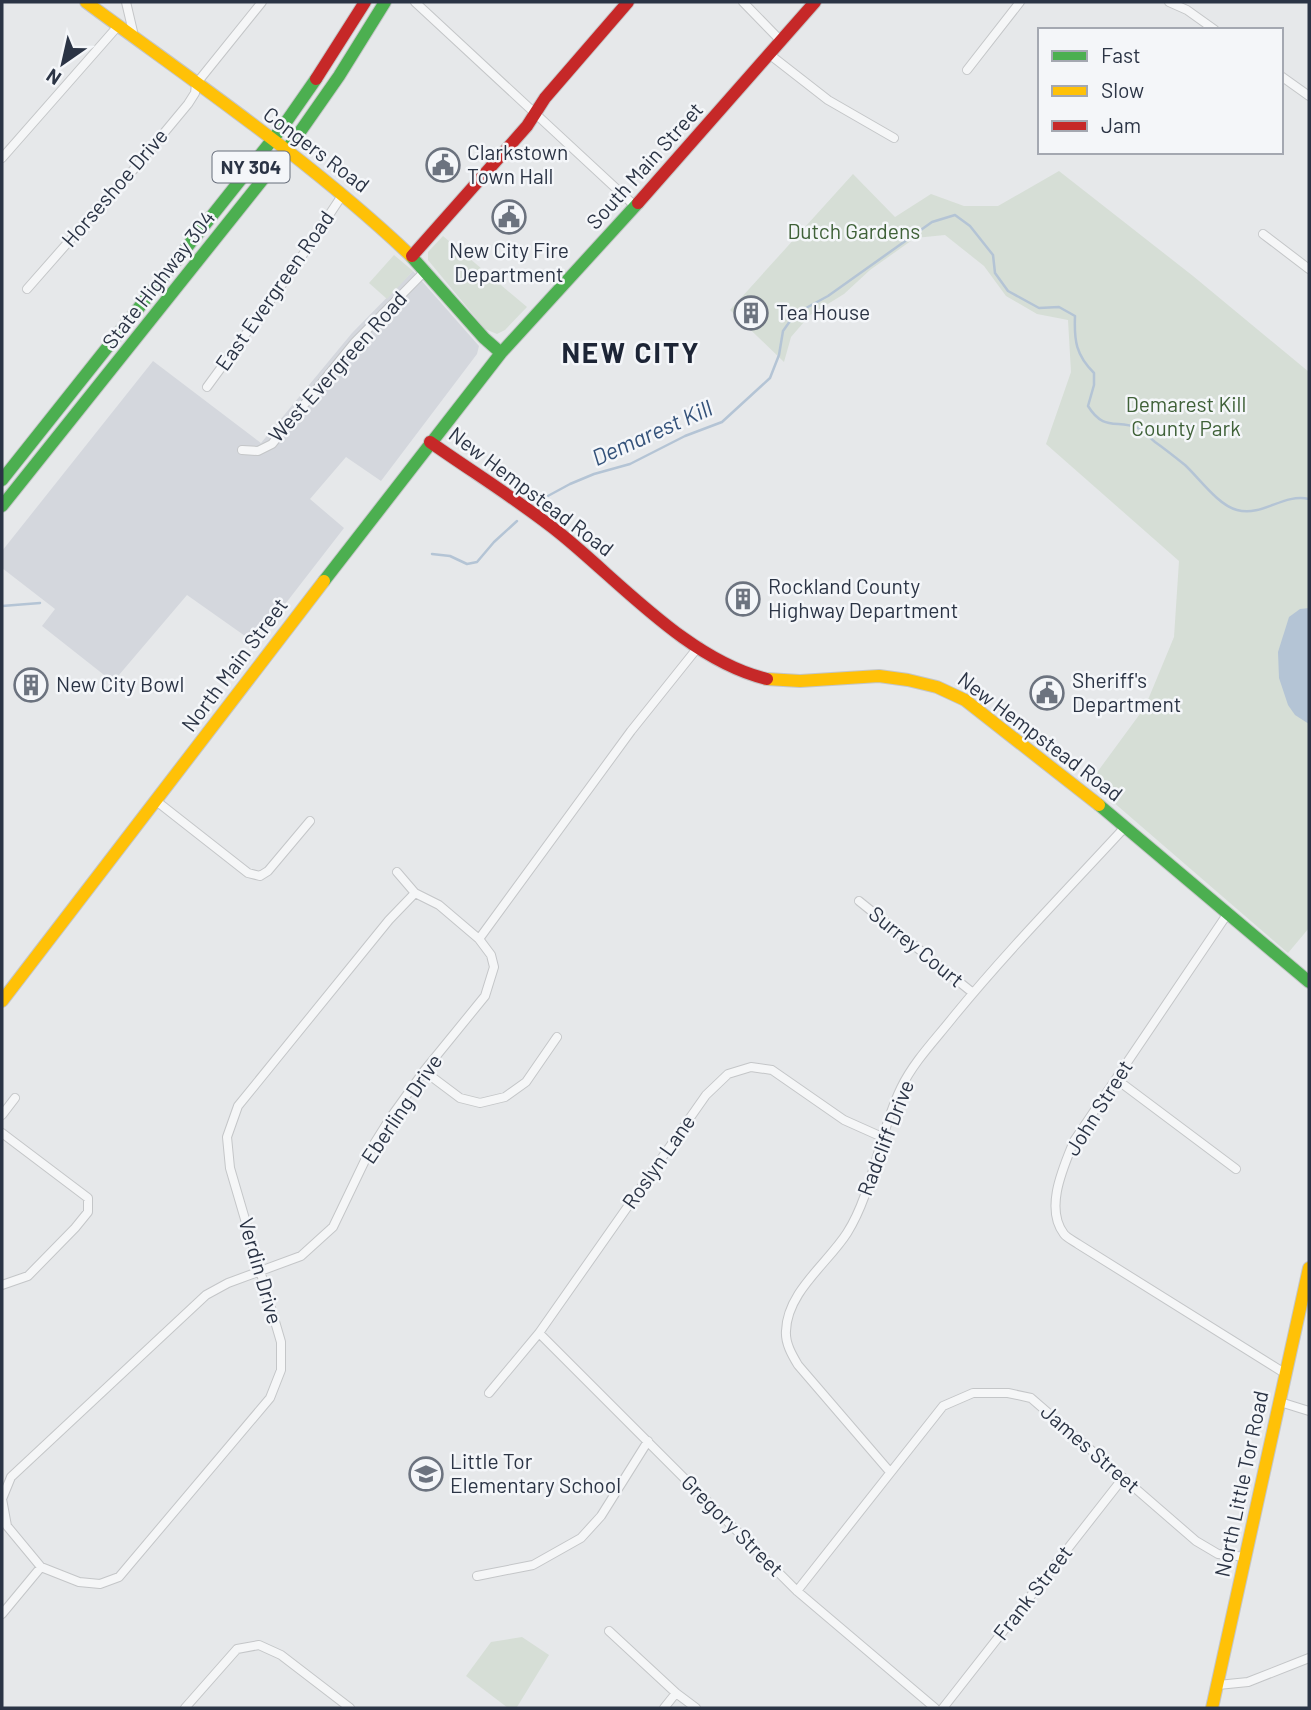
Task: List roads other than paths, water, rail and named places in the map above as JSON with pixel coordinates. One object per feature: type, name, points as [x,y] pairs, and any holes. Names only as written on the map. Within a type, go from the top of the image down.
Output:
[{"type":"street","name":"Congers Road","points":[[86,2],[343,194],[426,270],[501,354]]},
{"type":"street","points":[[126,2],[135,38]]},
{"type":"street","name":"Horseshoe Drive","points":[[27,289],[119,187],[188,104],[195,93],[196,84],[262,2]]},
{"type":"street","name":"State Highway 304","points":[[2,480],[272,140],[324,67],[365,2]]},
{"type":"street","name":"State Highway 304","points":[[2,506],[286,150],[339,76],[385,2]]},
{"type":"street","points":[[415,2],[635,206]]},
{"type":"street","points":[[412,256],[527,126],[535,112],[628,2]]},
{"type":"street","points":[[743,2],[781,41]]},
{"type":"street","name":"South Main Street","points":[[501,354],[815,2]]},
{"type":"street","points":[[967,70],[1020,2]]},
{"type":"street","points":[[1169,2],[1187,10],[1212,28]]},
{"type":"street","points":[[2,158],[118,26]]},
{"type":"street","points":[[769,54],[828,100],[894,138]]},
{"type":"street","points":[[1283,77],[1309,96]]},
{"type":"street","name":"East Evergreen Road","points":[[207,387],[343,194]]},
{"type":"street","points":[[1263,234],[1309,269]]},
{"type":"street","name":"West Evergreen Road","points":[[242,450],[258,450],[272,444],[369,326],[426,270]]},
{"type":"street","name":"North Main Street","points":[[2,1001],[430,442],[501,354]]},
{"type":"street","name":"New Hempstead Road","points":[[430,442],[559,533],[699,646],[751,674],[783,682],[850,677],[906,678],[945,688],[965,700],[1126,826],[1309,982]]},
{"type":"street","points":[[397,872],[415,893],[439,905],[480,939],[631,731],[699,646]]},
{"type":"street","points":[[155,800],[248,873],[260,876],[268,871],[310,821]]},
{"type":"street","name":"Radcliff Drive","points":[[890,1472],[798,1365],[789,1348],[786,1332],[789,1313],[847,1233],[859,1209],[900,1088],[916,1063],[973,993],[1126,826]]},
{"type":"street","name":"Verdin Drive","points":[[41,1567],[79,1582],[100,1584],[119,1577],[270,1398],[281,1370],[281,1342],[229,1168],[227,1137],[238,1106],[389,920],[415,893]]},
{"type":"street","name":"Surrey Court","points":[[859,901],[973,993]]},
{"type":"street","name":"John Street","points":[[1228,912],[1074,1141],[1058,1179],[1056,1211],[1063,1233],[1089,1252],[1286,1374]]},
{"type":"street","name":"Eberling Drive","points":[[41,1567],[7,1526],[2,1499],[11,1477],[206,1295],[259,1270],[301,1256],[333,1227],[369,1152],[424,1071],[485,996],[494,967],[491,955],[480,939]]},
{"type":"street","points":[[424,1071],[460,1098],[480,1103],[505,1097],[526,1082],[557,1037]]},
{"type":"street","name":"Roslyn Lane","points":[[489,1392],[539,1333],[706,1095],[728,1073],[751,1067],[772,1070],[844,1120],[882,1136]]},
{"type":"street","points":[[1116,1079],[1236,1170]]},
{"type":"street","points":[[2,1115],[15,1098]]},
{"type":"street","points":[[2,1133],[88,1198],[88,1212],[28,1276],[2,1285]]},
{"type":"street","name":"North Little Tor Road","points":[[1212,1708],[1309,1268]]},
{"type":"street","name":"Gregory Street","points":[[539,1333],[797,1591],[935,1708]]},
{"type":"street","name":"James Street","points":[[797,1591],[943,1406],[973,1393],[1007,1393],[1031,1398],[1196,1541],[1218,1554],[1246,1557]]},
{"type":"street","points":[[1280,1402],[1309,1411]]},
{"type":"street","points":[[477,1576],[533,1565],[581,1538],[601,1516],[648,1441]]},
{"type":"street","name":"Frank Street","points":[[943,1708],[1123,1478]]},
{"type":"street","points":[[2,1614],[41,1567]]},
{"type":"street","points":[[609,1631],[696,1708]]},
{"type":"street","points":[[185,1708],[237,1649],[259,1645],[281,1655],[350,1708]]},
{"type":"street","points":[[1218,1685],[1248,1682],[1309,1658]]},
{"type":"street","points":[[664,1708],[676,1693]]},
{"type":"water","points":[[1309,608],[1309,724],[1295,715],[1288,705],[1279,678],[1278,652],[1289,617],[1300,609]]},
{"type":"waterway","name":"Demarest Kill","points":[[546,497],[594,474],[630,464],[685,436],[722,422],[770,378],[779,355],[783,331],[795,314],[828,296],[932,222],[955,215],[970,226],[993,255],[995,273],[1008,291],[1039,308],[1059,307],[1075,316],[1077,347],[1094,373],[1094,385],[1088,406],[1100,419],[1140,429],[1185,465],[1223,503],[1237,510],[1256,510],[1290,499],[1309,499]]},
{"type":"waterway","name":"Demarest Kill","points":[[432,554],[450,556],[467,564],[477,562],[517,521]]},
{"type":"waterway","name":"Demarest Kill","points":[[2,606],[40,603]]},
{"type":"place","name":"Clarkstown Town Hall","points":[[443,165]]},
{"type":"place","name":"New City Fire Department","points":[[509,217]]},
{"type":"place","name":"Tea House","points":[[751,313]]},
{"type":"place","name":"Rockland County Highway Department","points":[[743,599]]},
{"type":"place","name":"New City Bowl","points":[[31,685]]},
{"type":"place","name":"Sheriff's Department","points":[[1047,693]]},
{"type":"place","name":"Little Tor Elementary School","points":[[426,1474]]},
{"type":"district","name":"NEW CITY","points":[[631,353]]},
{"type":"park label","name":"Dutch Gardens","points":[[854,232]]},
{"type":"park label","name":"Demarest Kill County Park","points":[[1186,417]]}]
